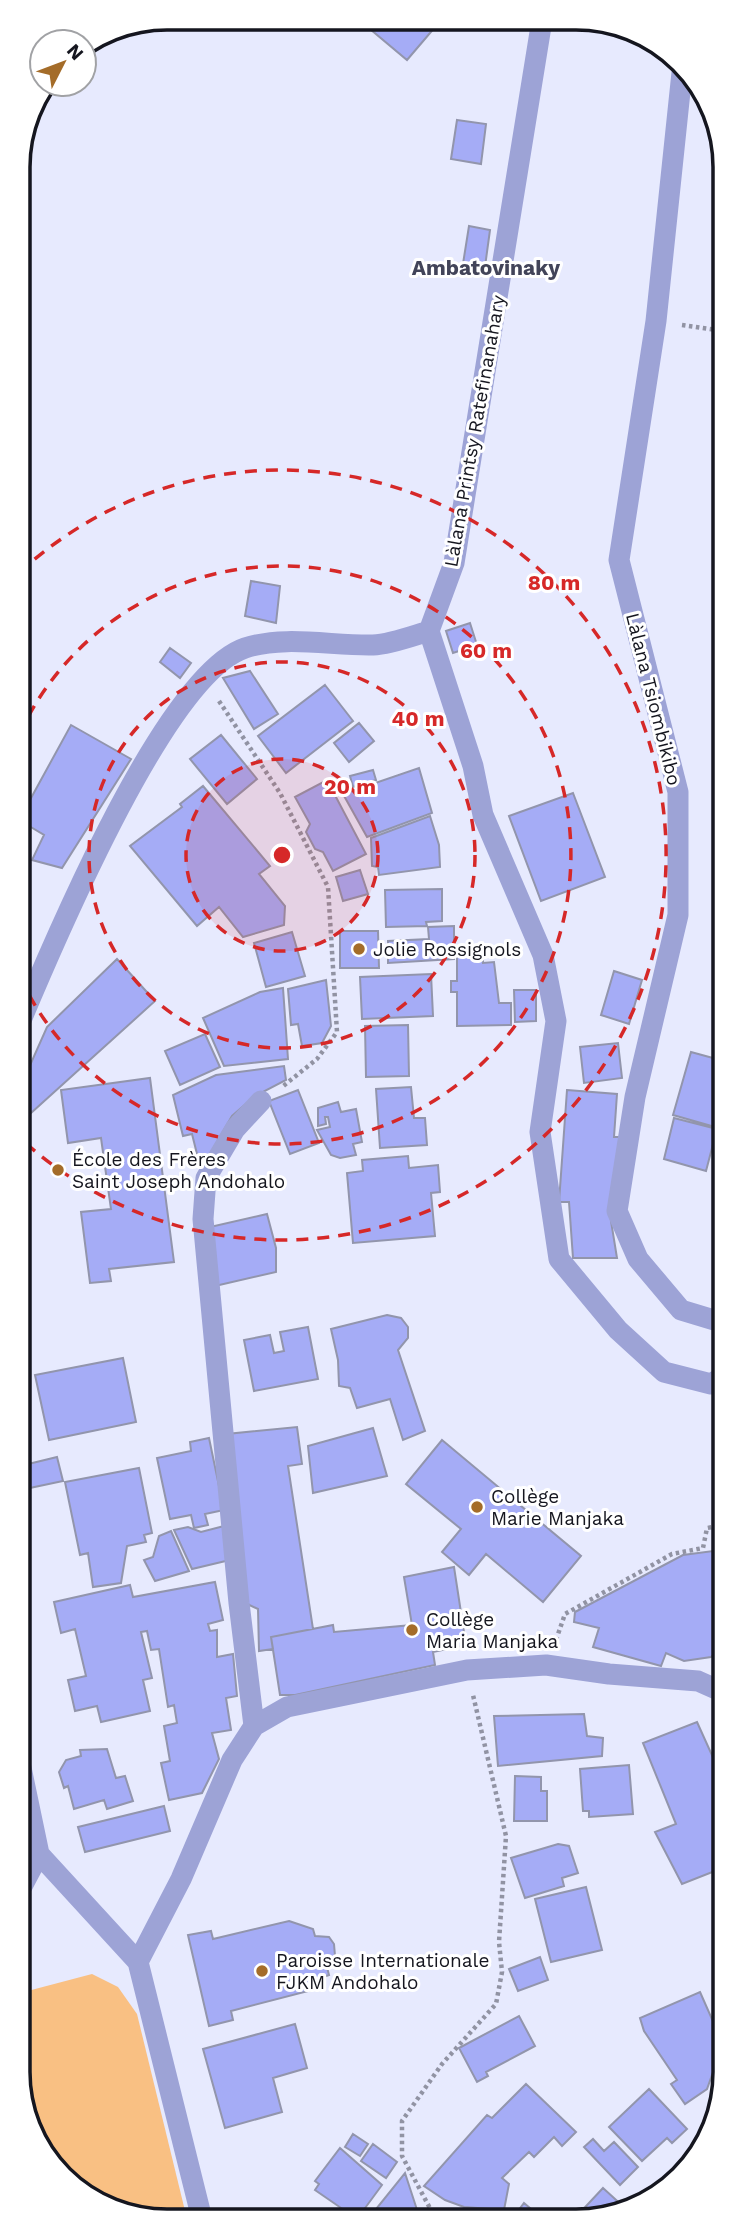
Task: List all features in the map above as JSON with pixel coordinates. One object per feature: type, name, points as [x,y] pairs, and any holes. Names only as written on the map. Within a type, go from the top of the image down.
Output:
[{"type":"street","name":"Làlana Printsy Ratefinanahary","points":[[429,632],[454,564],[540,30]]},
{"type":"street","name":"Làlana Tsiombikibo","points":[[681,79],[656,321],[618,559],[678,792],[678,915],[635,1097],[617,1211],[638,1259],[681,1310],[713,1320]]},
{"type":"street","points":[[30,999],[134,777],[205,676],[224,658],[247,647],[289,642],[376,645],[429,632],[473,766],[483,815],[543,955],[556,1021],[540,1132],[559,1259],[618,1330],[664,1372],[713,1383]]},
{"type":"street","points":[[254,1726],[239,1603],[203,1219],[206,1178],[235,1129],[261,1101]]},
{"type":"street","points":[[138,1962],[180,1879],[232,1760],[254,1726],[287,1707],[467,1670],[546,1665],[609,1674],[698,1681],[713,1688]]},
{"type":"street","points":[[30,1857],[138,1962],[200,2209]]},
{"type":"path","points":[[656,321],[713,330]]},
{"type":"path","points":[[205,676],[280,793],[328,887],[337,1032],[310,1066],[261,1101]]},
{"type":"path","points":[[546,1665],[565,1614],[672,1554],[703,1548],[707,1528],[713,1527]]},
{"type":"path","points":[[431,2209],[402,2156],[402,2121],[442,2064],[496,2004],[502,1972],[499,1942],[506,1836],[467,1670]]},
{"type":"shaded area","points":[[92,1974],[118,1987],[137,2014],[185,2209],[140,2207],[114,2199],[83,2181],[58,2156],[40,2125],[32,2099],[30,1990]]},
{"type":"building","points":[[371,30],[433,30],[407,60]]},
{"type":"building","points":[[457,120],[486,124],[481,164],[451,159]]},
{"type":"building","points":[[469,226],[490,230],[484,274],[462,270]]},
{"type":"building","points":[[251,581],[280,586],[276,623],[245,616]]},
{"type":"building","points":[[470,623],[477,645],[453,653],[446,631]]},
{"type":"building","points":[[170,648],[191,663],[180,678],[160,662]]},
{"type":"building","points":[[250,671],[278,714],[254,729],[223,678]]},
{"type":"building","points":[[325,685],[353,721],[286,773],[258,736]]},
{"type":"building","points":[[359,723],[374,741],[349,762],[334,743]]},
{"type":"building","points":[[71,725],[131,759],[62,868],[32,860],[44,835],[30,827],[30,800]]},
{"type":"building","points":[[221,735],[257,779],[227,804],[190,759]]},
{"type":"building","points":[[419,768],[432,813],[367,837],[343,794]]},
{"type":"building","points":[[373,770],[376,780],[353,787],[350,776]]},
{"type":"building","points":[[327,780],[366,854],[333,871],[323,852],[315,849],[306,832],[310,824],[295,797]]},
{"type":"building","points":[[203,786],[270,866],[259,874],[285,906],[284,925],[243,937],[219,907],[197,926],[130,846],[182,807],[180,804]]},
{"type":"building","points":[[573,793],[605,877],[541,901],[509,816]]},
{"type":"building","points":[[430,816],[439,845],[440,867],[379,875],[378,867],[372,866],[371,838]]},
{"type":"building","points":[[360,870],[368,894],[343,901],[336,877]]},
{"type":"building","points":[[442,889],[442,921],[426,922],[427,926],[386,927],[385,890]]},
{"type":"building","points":[[454,926],[454,959],[388,963],[388,941],[429,939],[428,927]]},
{"type":"building","name":"Jolie Rossignols","points":[[340,931],[378,931],[379,968],[340,968]]},
{"type":"building","points":[[292,932],[305,976],[266,987],[254,943]]},
{"type":"building","points":[[457,957],[483,957],[483,963],[494,962],[499,1003],[511,1003],[511,1025],[457,1026],[457,992],[451,992],[451,981],[457,981]]},
{"type":"building","points":[[117,959],[155,1001],[31,1113],[30,1065],[47,1027]]},
{"type":"building","points":[[614,971],[642,980],[629,1024],[601,1015]]},
{"type":"building","points":[[431,974],[433,1016],[362,1019],[360,977]]},
{"type":"building","points":[[326,980],[331,1026],[322,1043],[302,1046],[298,1024],[291,1025],[288,989]]},
{"type":"building","points":[[283,988],[288,1059],[224,1066],[203,1018],[260,992]]},
{"type":"building","points":[[514,990],[536,990],[536,1021],[515,1022]]},
{"type":"building","points":[[408,1025],[409,1076],[366,1077],[365,1026]]},
{"type":"building","points":[[205,1034],[220,1067],[180,1085],[165,1051]]},
{"type":"building","points":[[618,1043],[622,1078],[584,1083],[580,1047]]},
{"type":"building","points":[[691,1052],[713,1058],[713,1126],[673,1115]]},
{"type":"building","points":[[284,1066],[286,1080],[255,1096],[232,1116],[209,1156],[198,1158],[192,1134],[183,1136],[173,1095],[216,1075]]},
{"type":"building","points":[[150,1078],[174,1262],[109,1269],[111,1281],[90,1283],[81,1212],[111,1209],[101,1138],[68,1143],[61,1090]]},
{"type":"building","points":[[411,1087],[414,1118],[425,1118],[427,1145],[380,1148],[376,1089]]},
{"type":"building","points":[[298,1090],[319,1143],[290,1154],[269,1101]]},
{"type":"building","points":[[567,1090],[617,1094],[614,1137],[622,1137],[611,1221],[617,1258],[573,1258],[569,1202],[559,1202]]},
{"type":"building","points":[[338,1102],[341,1112],[356,1109],[362,1142],[353,1144],[356,1155],[340,1158],[331,1155],[317,1130],[330,1127],[328,1117],[325,1117],[326,1124],[318,1126],[318,1108]]},
{"type":"building","points":[[674,1118],[713,1128],[713,1144],[706,1171],[664,1159]]},
{"type":"building","points":[[408,1156],[409,1168],[438,1165],[440,1192],[431,1193],[435,1236],[353,1243],[347,1173],[363,1171],[362,1160]]},
{"type":"building","points":[[267,1214],[276,1248],[276,1272],[215,1286],[210,1227]]},
{"type":"building","points":[[387,1315],[401,1318],[408,1327],[408,1338],[398,1350],[425,1431],[403,1440],[390,1399],[357,1408],[350,1388],[339,1386],[338,1360],[331,1329]]},
{"type":"building","points":[[308,1327],[318,1379],[254,1391],[244,1340],[270,1335],[274,1353],[284,1351],[280,1332]]},
{"type":"building","points":[[123,1358],[136,1422],[49,1440],[35,1375]]},
{"type":"building","points":[[297,1427],[302,1464],[288,1466],[313,1629],[271,1637],[273,1649],[259,1651],[258,1609],[245,1603],[227,1434]]},
{"type":"building","points":[[373,1428],[387,1476],[313,1493],[308,1446]]},
{"type":"building","points":[[209,1438],[224,1510],[205,1514],[208,1525],[194,1528],[191,1515],[170,1519],[157,1458],[191,1451],[190,1442]]},
{"type":"building","name":"Collège Marie Manjaka","points":[[442,1440],[581,1556],[543,1602],[486,1554],[469,1575],[442,1552],[461,1529],[406,1484]]},
{"type":"building","points":[[57,1457],[63,1481],[30,1488],[30,1464]]},
{"type":"building","points":[[139,1468],[152,1533],[144,1535],[146,1542],[127,1546],[121,1583],[93,1587],[88,1553],[80,1555],[65,1482]]},
{"type":"building","points":[[224,1526],[230,1560],[192,1569],[174,1530],[188,1527],[201,1532]]},
{"type":"building","points":[[171,1531],[189,1571],[155,1581],[144,1560],[153,1557],[159,1536]]},
{"type":"building","points":[[713,1551],[713,1655],[684,1661],[666,1653],[661,1666],[593,1647],[599,1628],[574,1622],[575,1612],[683,1555]]},
{"type":"building","points":[[454,1567],[466,1645],[433,1652],[435,1665],[295,1695],[280,1695],[271,1637],[333,1625],[334,1632],[412,1625],[404,1577]]},
{"type":"building","points":[[215,1582],[223,1620],[208,1624],[210,1631],[217,1630],[217,1657],[233,1654],[237,1696],[226,1698],[231,1730],[212,1733],[219,1759],[202,1793],[169,1800],[161,1763],[170,1761],[164,1726],[177,1723],[174,1705],[168,1707],[159,1649],[151,1650],[147,1631],[141,1632],[152,1678],[143,1680],[150,1711],[101,1722],[97,1706],[75,1711],[68,1680],[86,1676],[75,1629],[61,1633],[54,1602],[130,1585],[133,1597]]},
{"type":"building","points":[[584,1714],[587,1736],[603,1738],[602,1756],[498,1766],[494,1716]]},
{"type":"building","points":[[697,1722],[713,1757],[713,1872],[682,1884],[655,1832],[676,1824],[643,1743]]},
{"type":"building","points":[[107,1749],[116,1778],[125,1776],[133,1801],[107,1809],[104,1800],[74,1809],[68,1786],[64,1788],[59,1772],[66,1760],[81,1756],[80,1750]]},
{"type":"building","points":[[629,1765],[633,1814],[589,1817],[589,1811],[583,1811],[580,1769]]},
{"type":"building","points":[[515,1776],[541,1777],[541,1791],[547,1791],[547,1821],[514,1821]]},
{"type":"building","points":[[164,1806],[170,1831],[85,1852],[78,1827]]},
{"type":"building","points":[[558,1844],[569,1846],[578,1873],[562,1878],[564,1886],[525,1898],[511,1858]]},
{"type":"building","points":[[586,1887],[602,1950],[551,1962],[535,1899]]},
{"type":"building","name":"Paroisse Internationale FJKM Andohalo","points":[[289,1921],[313,1929],[315,1936],[329,1937],[334,1944],[335,1956],[327,1967],[329,1975],[323,1977],[320,1988],[231,2011],[233,2020],[209,2026],[188,1935],[211,1931],[213,1939]]},
{"type":"building","points":[[540,1957],[548,1980],[518,1991],[509,1969]]},
{"type":"building","points":[[700,1992],[713,2021],[713,2072],[707,2089],[685,2104],[671,2084],[677,2080],[644,2031],[640,2018]]},
{"type":"building","points":[[519,2016],[535,2046],[486,2072],[488,2076],[477,2082],[459,2048]]},
{"type":"building","points":[[295,2024],[307,2068],[273,2078],[282,2112],[225,2128],[203,2049]]},
{"type":"building","points":[[526,2084],[576,2132],[562,2146],[554,2137],[534,2157],[529,2152],[502,2178],[509,2184],[504,2209],[464,2207],[445,2200],[424,2186],[487,2115],[492,2118]]},
{"type":"building","points":[[649,2089],[687,2129],[672,2143],[667,2138],[642,2161],[609,2127]]},
{"type":"building","points":[[353,2134],[368,2144],[360,2156],[345,2147]]},
{"type":"building","points":[[593,2139],[604,2151],[614,2142],[638,2167],[620,2185],[584,2147]]},
{"type":"building","points":[[373,2144],[397,2162],[386,2178],[361,2161]]},
{"type":"building","points":[[340,2148],[382,2185],[364,2209],[343,2209],[315,2190],[319,2184],[315,2181]]},
{"type":"building","points":[[405,2173],[417,2209],[376,2209]]},
{"type":"building","points":[[603,2188],[619,2202],[603,2207],[584,2209]]},
{"type":"building","points":[[524,2203],[531,2209],[520,2209]]},
{"type":"place","name":"Jolie Rossignols","points":[[359,949]]},
{"type":"place","name":"École des Frères Saint Joseph Andohalo","points":[[58,1170]]},
{"type":"place","name":"Collège Marie Manjaka","points":[[477,1507]]},
{"type":"place","name":"Collège Maria Manjaka","points":[[412,1630]]},
{"type":"place","name":"Paroisse Internationale FJKM Andohalo","points":[[262,1971]]},
{"type":"district","name":"Ambatovinaky","points":[[486,268]]}]
